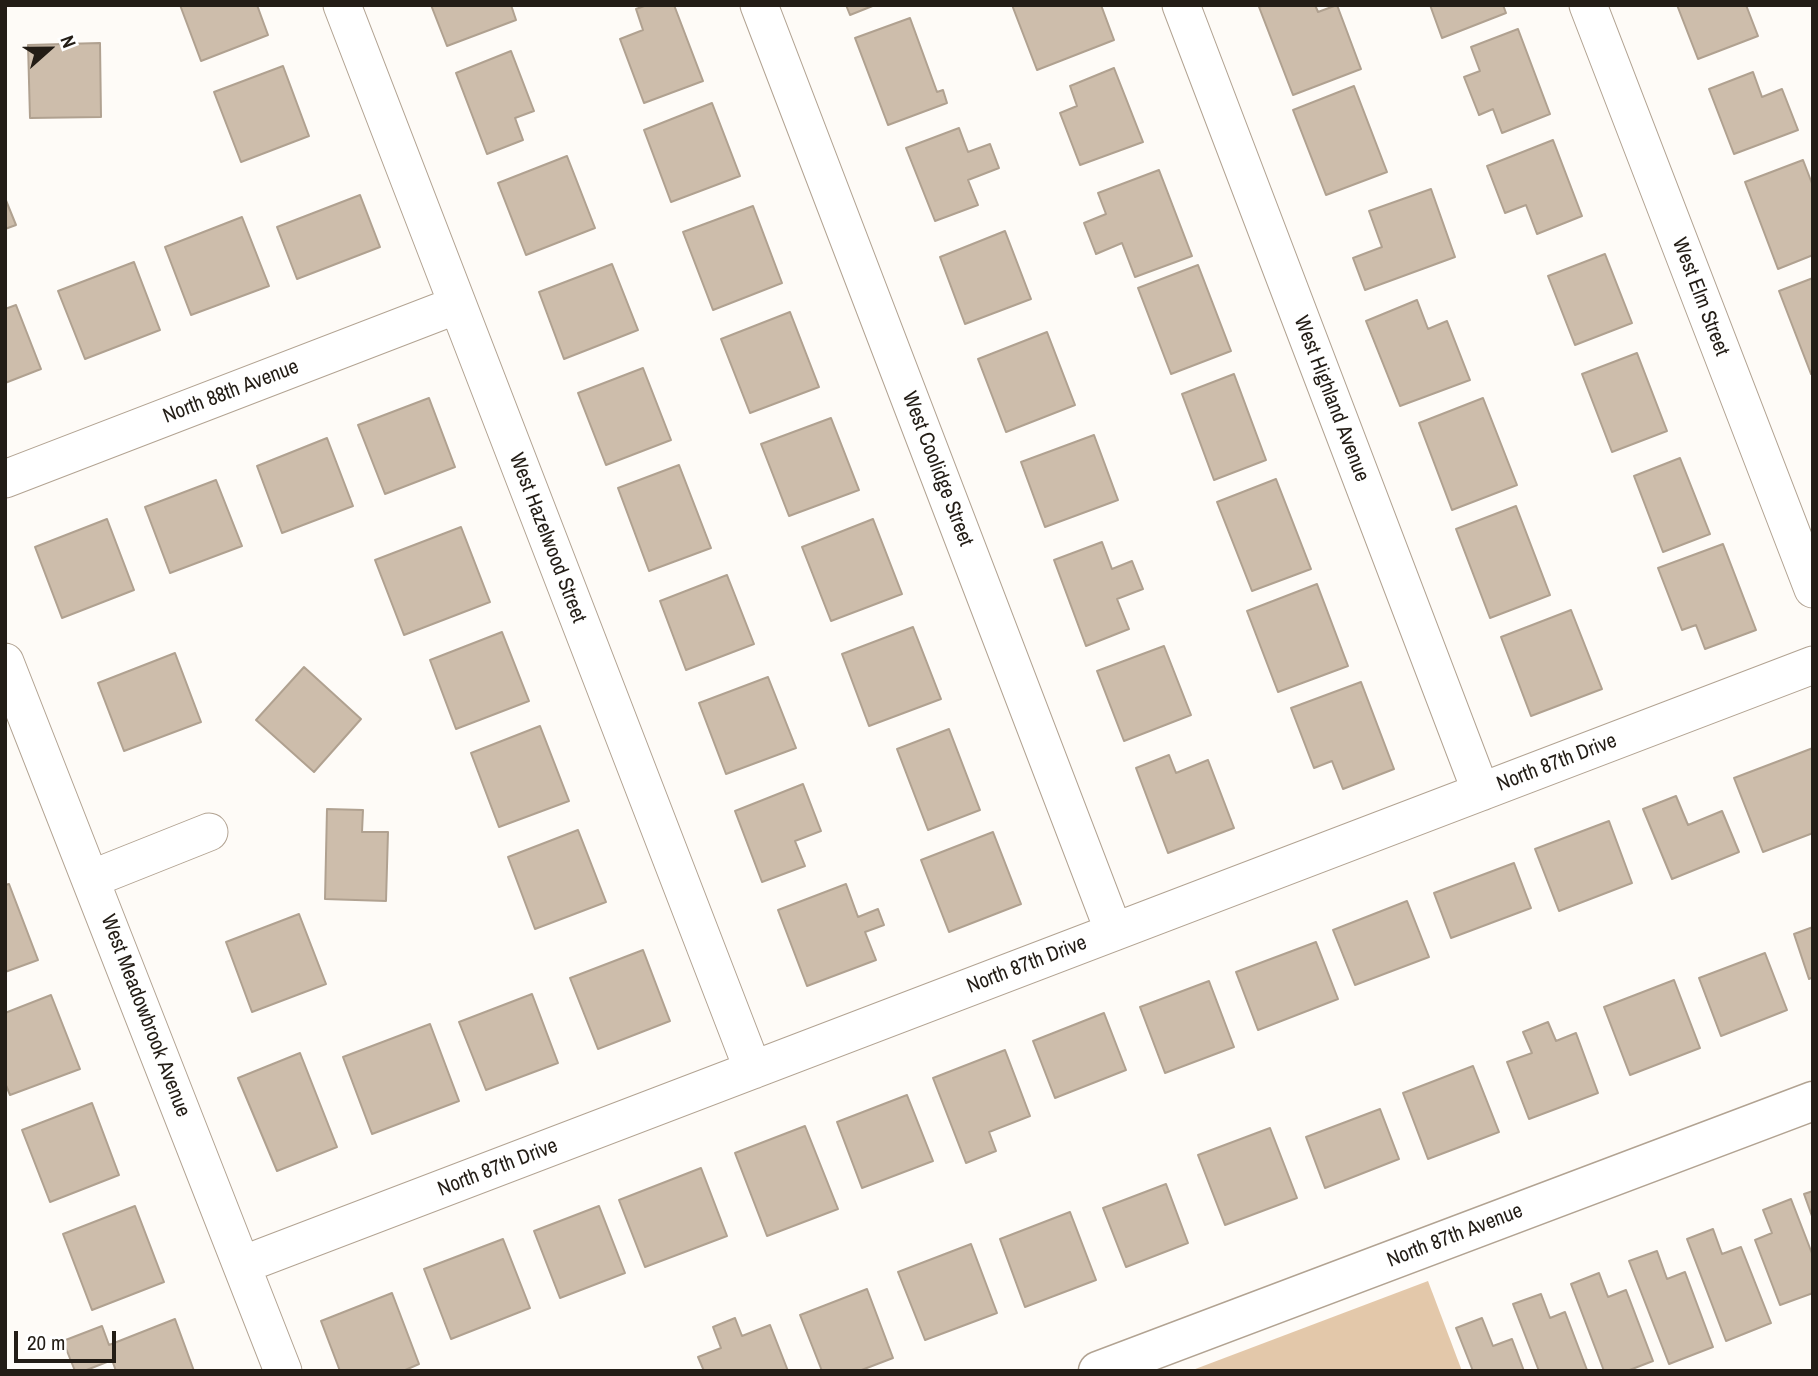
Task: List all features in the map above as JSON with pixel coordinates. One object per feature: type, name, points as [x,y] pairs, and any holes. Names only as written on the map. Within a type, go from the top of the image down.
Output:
[{"type":"street","name":"West Hazelwood Street","points":[[342,5],[753,1070]]},
{"type":"street","name":"West Coolidge Street","points":[[759,5],[1114,932]]},
{"type":"street","name":"West Highland Avenue","points":[[1181,5],[1481,792]]},
{"type":"street","name":"West Elm Street","points":[[1588,5],[1813,589]]},
{"type":"street","name":"North 88th Avenue","points":[[5,479],[457,304]]},
{"type":"street","name":"West Meadowbrook Avenue","points":[[5,662],[283,1371]]},
{"type":"street","name":"North 87th Drive","points":[[242,1265],[1813,665]]},
{"type":"street","points":[[91,879],[209,832]]},
{"type":"street","name":"North 87th Avenue","points":[[1098,1371],[1813,1101]]},
{"type":"shaded area","points":[[1428,1281],[1462,1371],[1190,1371]]},
{"type":"building","points":[[180,5],[257,5],[268,35],[201,61]]},
{"type":"building","points":[[431,5],[511,5],[516,20],[447,46]]},
{"type":"building","points":[[647,5],[674,5],[703,81],[644,103],[620,39],[643,30],[636,9]]},
{"type":"building","points":[[846,5],[875,5],[850,15]]},
{"type":"building","points":[[1012,5],[1101,5],[1114,40],[1037,70]]},
{"type":"building","points":[[1315,5],[1318,12],[1337,5],[1361,69],[1293,95],[1259,7]]},
{"type":"building","points":[[1430,5],[1503,5],[1506,13],[1442,38]]},
{"type":"building","points":[[1677,5],[1746,5],[1758,36],[1698,59]]},
{"type":"building","points":[[910,18],[937,92],[943,90],[947,103],[888,125],[855,38]]},
{"type":"building","points":[[1518,29],[1550,114],[1502,133],[1493,109],[1479,115],[1464,77],[1480,71],[1471,47]]},
{"type":"building","points":[[100,43],[101,117],[30,118],[28,45]]},
{"type":"building","points":[[511,51],[534,111],[515,118],[523,140],[487,154],[456,73]]},
{"type":"building","points":[[283,66],[309,136],[241,162],[214,92]]},
{"type":"building","points":[[1114,68],[1143,142],[1080,165],[1060,113],[1077,106],[1070,86]]},
{"type":"building","points":[[1753,72],[1762,97],[1782,89],[1798,130],[1734,154],[1709,89]]},
{"type":"building","points":[[1354,86],[1387,172],[1326,195],[1293,110]]},
{"type":"building","points":[[712,103],[740,176],[671,202],[644,130]]},
{"type":"building","points":[[959,128],[968,152],[990,144],[999,168],[968,180],[978,205],[935,221],[906,148]]},
{"type":"building","points":[[1553,140],[1582,216],[1537,234],[1526,205],[1505,213],[1487,166]]},
{"type":"building","points":[[567,156],[595,228],[526,255],[498,183]]},
{"type":"building","points":[[1803,160],[1813,186],[1813,255],[1778,269],[1745,182]]},
{"type":"building","points":[[1159,170],[1192,256],[1135,277],[1122,243],[1096,254],[1084,223],[1106,214],[1098,193]]},
{"type":"building","points":[[1431,189],[1455,257],[1365,290],[1353,258],[1382,247],[1369,211]]},
{"type":"building","points":[[360,195],[380,247],[297,279],[277,227]]},
{"type":"building","points":[[5,198],[16,225],[5,229]]},
{"type":"building","points":[[753,206],[782,283],[713,310],[683,232]]},
{"type":"building","points":[[242,217],[269,286],[191,315],[165,247]]},
{"type":"building","points":[[1005,231],[1031,299],[965,324],[940,257]]},
{"type":"building","points":[[1605,254],[1632,323],[1575,345],[1548,276]]},
{"type":"building","points":[[134,262],[160,330],[85,359],[58,291]]},
{"type":"building","points":[[612,264],[638,330],[564,359],[539,292]]},
{"type":"building","points":[[1198,265],[1231,351],[1171,374],[1138,288]]},
{"type":"building","points":[[1813,278],[1813,373],[1811,374],[1779,291]]},
{"type":"building","points":[[1417,300],[1428,329],[1447,321],[1470,380],[1400,406],[1366,321]]},
{"type":"building","points":[[16,305],[41,369],[5,383],[5,309]]},
{"type":"building","points":[[790,312],[819,387],[750,413],[721,339]]},
{"type":"building","points":[[1047,332],[1075,405],[1006,432],[978,359]]},
{"type":"building","points":[[1637,353],[1667,431],[1612,452],[1582,374]]},
{"type":"building","points":[[643,368],[671,440],[606,465],[578,393]]},
{"type":"building","points":[[1234,374],[1266,460],[1214,480],[1182,394]]},
{"type":"building","points":[[429,398],[455,467],[385,494],[358,425]]},
{"type":"building","points":[[1483,398],[1517,485],[1452,510],[1419,423]]},
{"type":"building","points":[[831,418],[859,490],[789,516],[761,444]]},
{"type":"building","points":[[1094,435],[1118,500],[1045,527],[1021,462]]},
{"type":"building","points":[[327,438],[353,506],[282,533],[257,466]]},
{"type":"building","points":[[1680,458],[1710,534],[1663,552],[1634,476]]},
{"type":"building","points":[[679,465],[711,548],[649,571],[618,488]]},
{"type":"building","points":[[1276,479],[1311,569],[1252,591],[1217,502]]},
{"type":"building","points":[[216,480],[242,546],[170,573],[145,507]]},
{"type":"building","points":[[1516,506],[1550,595],[1490,618],[1456,529]]},
{"type":"building","points":[[107,519],[134,590],[62,618],[35,547]]},
{"type":"building","points":[[873,519],[902,594],[831,621],[802,547]]},
{"type":"building","points":[[461,527],[490,602],[404,635],[375,560]]},
{"type":"building","points":[[1102,542],[1112,569],[1132,561],[1143,589],[1117,599],[1129,629],[1086,646],[1054,560]]},
{"type":"building","points":[[1723,544],[1756,630],[1705,649],[1696,625],[1682,630],[1658,568]]},
{"type":"building","points":[[727,575],[754,644],[686,670],[660,601]]},
{"type":"building","points":[[1317,584],[1348,666],[1278,692],[1247,611]]},
{"type":"building","points":[[1571,610],[1602,689],[1531,716],[1501,637]]},
{"type":"building","points":[[913,627],[941,699],[869,726],[842,654]]},
{"type":"building","points":[[502,632],[529,701],[456,729],[430,660]]},
{"type":"building","points":[[1164,646],[1191,715],[1124,741],[1097,671]]},
{"type":"building","points":[[175,653],[201,722],[124,751],[98,683]]},
{"type":"building","points":[[304,667],[361,719],[314,772],[256,720]]},
{"type":"building","points":[[768,677],[796,748],[726,774],[699,703]]},
{"type":"building","points":[[1361,682],[1394,769],[1343,789],[1332,761],[1314,768],[1291,708]]},
{"type":"building","points":[[540,726],[569,801],[499,827],[471,753]]},
{"type":"building","points":[[949,729],[980,810],[928,830],[897,749]]},
{"type":"building","points":[[1813,748],[1813,833],[1763,852],[1734,778]]},
{"type":"building","points":[[1169,755],[1176,773],[1208,760],[1234,828],[1168,853],[1136,768]]},
{"type":"building","points":[[803,784],[821,831],[795,841],[805,866],[762,882],[735,811]]},
{"type":"building","points":[[1676,796],[1688,825],[1722,811],[1739,852],[1672,879],[1643,809]]},
{"type":"building","points":[[327,809],[363,810],[362,832],[388,832],[386,901],[325,899]]},
{"type":"building","points":[[1609,821],[1632,883],[1559,911],[1535,849]]},
{"type":"building","points":[[578,830],[606,902],[535,929],[508,857]]},
{"type":"building","points":[[993,832],[1021,904],[949,932],[921,860]]},
{"type":"building","points":[[1514,863],[1531,908],[1451,938],[1434,893]]},
{"type":"building","points":[[9,884],[38,960],[5,972],[5,885]]},
{"type":"building","points":[[846,884],[858,917],[878,909],[884,925],[865,932],[876,960],[807,986],[778,910]]},
{"type":"building","points":[[1407,901],[1429,957],[1355,985],[1333,930]]},
{"type":"building","points":[[299,914],[326,984],[252,1012],[226,942]]},
{"type":"building","points":[[1813,927],[1813,977],[1809,979],[1794,934]]},
{"type":"building","points":[[1316,942],[1338,999],[1258,1030],[1236,972]]},
{"type":"building","points":[[643,950],[670,1021],[598,1049],[570,978]]},
{"type":"building","points":[[1765,953],[1787,1010],[1721,1036],[1699,978]]},
{"type":"building","points":[[1674,980],[1700,1048],[1630,1075],[1604,1007]]},
{"type":"building","points":[[1209,981],[1234,1047],[1165,1073],[1140,1007]]},
{"type":"building","points":[[532,994],[558,1063],[486,1090],[459,1022]]},
{"type":"building","points":[[51,995],[80,1069],[10,1095],[5,1083],[5,1013]]},
{"type":"building","points":[[1104,1013],[1126,1070],[1055,1098],[1033,1041]]},
{"type":"building","points":[[1548,1022],[1556,1041],[1576,1033],[1598,1093],[1529,1119],[1507,1062],[1532,1053],[1523,1032]]},
{"type":"building","points":[[430,1024],[459,1101],[372,1134],[343,1057]]},
{"type":"building","points":[[1005,1050],[1030,1116],[989,1132],[996,1151],[966,1163],[933,1078]]},
{"type":"building","points":[[300,1053],[337,1147],[277,1171],[238,1078]]},
{"type":"building","points":[[1473,1066],[1499,1132],[1428,1159],[1403,1093]]},
{"type":"building","points":[[907,1095],[933,1161],[862,1188],[837,1122]]},
{"type":"building","points":[[92,1103],[119,1175],[50,1202],[22,1130]]},
{"type":"building","points":[[1380,1109],[1399,1159],[1325,1188],[1306,1137]]},
{"type":"building","points":[[805,1126],[838,1209],[767,1236],[735,1153]]},
{"type":"building","points":[[1270,1128],[1297,1198],[1225,1225],[1198,1155]]},
{"type":"building","points":[[701,1168],[727,1236],[645,1267],[619,1200]]},
{"type":"building","points":[[1166,1184],[1188,1243],[1126,1267],[1103,1208]]},
{"type":"building","points":[[1813,1191],[1813,1219],[1804,1194]]},
{"type":"building","points":[[1791,1199],[1813,1256],[1813,1293],[1780,1305],[1755,1240],[1772,1233],[1763,1210]]},
{"type":"building","points":[[135,1206],[164,1282],[92,1310],[63,1234]]},
{"type":"building","points":[[599,1206],[625,1273],[560,1298],[534,1231]]},
{"type":"building","points":[[1070,1212],[1096,1280],[1025,1307],[1000,1239]]},
{"type":"building","points":[[1713,1229],[1722,1254],[1741,1247],[1771,1323],[1726,1341],[1687,1239]]},
{"type":"building","points":[[503,1239],[530,1308],[451,1339],[424,1269]]},
{"type":"building","points":[[971,1244],[997,1313],[925,1340],[898,1272]]},
{"type":"building","points":[[1657,1251],[1667,1279],[1685,1272],[1713,1347],[1669,1364],[1629,1261]]},
{"type":"building","points":[[1599,1273],[1608,1297],[1626,1290],[1653,1361],[1627,1371],[1604,1371],[1571,1284]]},
{"type":"building","points":[[867,1289],[893,1358],[859,1371],[822,1371],[800,1315]]},
{"type":"building","points":[[392,1293],[419,1364],[403,1371],[340,1371],[321,1321]]},
{"type":"building","points":[[1541,1294],[1550,1318],[1565,1312],[1587,1370],[1539,1371],[1513,1304]]},
{"type":"building","points":[[735,1318],[742,1336],[770,1325],[788,1371],[704,1371],[698,1357],[721,1348],[713,1327]]},
{"type":"building","points":[[1482,1318],[1493,1346],[1512,1339],[1524,1371],[1473,1371],[1456,1328]]},
{"type":"building","points":[[175,1319],[194,1371],[116,1371],[112,1360],[84,1371],[75,1371],[63,1341],[102,1326],[109,1345]]}]
